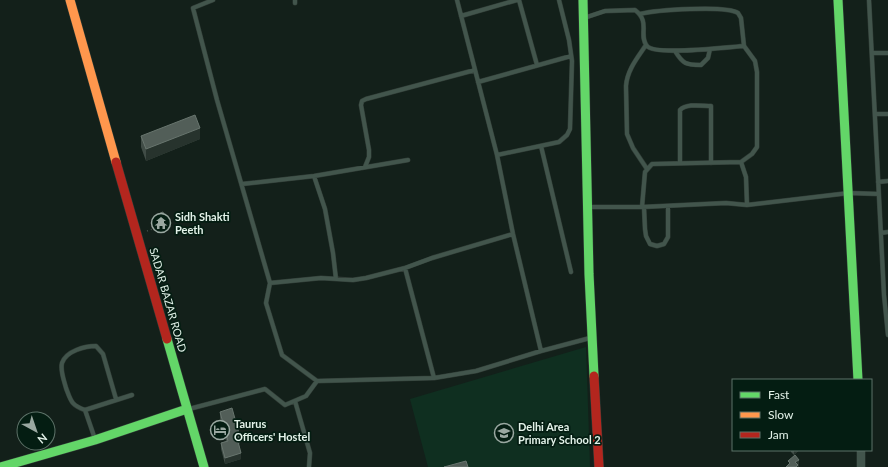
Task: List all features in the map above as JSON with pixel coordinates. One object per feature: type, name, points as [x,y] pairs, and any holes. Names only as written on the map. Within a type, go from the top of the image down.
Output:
[{"type":"street","name":"SADAR BAZAR ROAD","points":[[70,0],[204,467]]},
{"type":"street","points":[[583,0],[589,274],[599,467]]},
{"type":"street","points":[[838,0],[858,379]]},
{"type":"street","points":[[1,467],[95,440],[187,409]]},
{"type":"street","points":[[861,451],[861,467]]},
{"type":"lane","points":[[213,0],[193,8],[270,283],[266,303],[282,354],[317,381],[434,378],[476,371],[541,351],[592,338]]},
{"type":"lane","points":[[457,0],[497,155],[513,234],[541,351]]},
{"type":"lane","points":[[461,16],[518,0],[537,65]]},
{"type":"lane","points":[[497,155],[559,142],[564,139],[570,130],[571,56],[569,40],[559,0]]},
{"type":"lane","points":[[869,0],[878,182],[888,335]]},
{"type":"lane","points":[[640,14],[652,11],[691,9],[734,10],[741,18],[744,46],[753,56],[756,66],[757,147],[752,154],[741,162],[652,164],[645,172],[643,207],[646,236],[650,244],[657,246],[664,244],[668,237],[668,206]]},
{"type":"lane","points":[[584,18],[605,11],[635,10],[640,14],[644,21],[644,37],[646,45],[651,49],[675,51],[744,46]]},
{"type":"lane","points":[[646,45],[628,74],[626,86],[627,134],[633,148],[647,169]]},
{"type":"lane","points":[[675,51],[683,63],[701,65],[708,58],[710,49]]},
{"type":"lane","points":[[872,53],[888,53]]},
{"type":"lane","points":[[478,82],[571,56]]},
{"type":"lane","points":[[366,167],[369,157],[369,150],[361,105],[362,101],[475,70]]},
{"type":"lane","points":[[680,163],[680,110],[683,107],[690,106],[711,106],[711,163]]},
{"type":"lane","points":[[875,114],[888,114]]},
{"type":"lane","points":[[541,146],[571,272]]},
{"type":"lane","points":[[242,184],[314,176],[408,160]]},
{"type":"lane","points":[[741,162],[746,177],[747,205]]},
{"type":"lane","points":[[314,176],[325,209],[336,279]]},
{"type":"lane","points":[[878,182],[888,181]]},
{"type":"lane","points":[[588,207],[643,207],[726,203],[747,205],[849,193],[879,194]]},
{"type":"lane","points":[[881,233],[888,232]]},
{"type":"lane","points":[[270,283],[321,278],[353,280],[366,278],[405,268],[432,258],[513,234]]},
{"type":"lane","points":[[405,268],[434,378]]},
{"type":"lane","points":[[116,399],[103,354],[96,346],[86,346],[65,358],[62,364],[62,376],[71,402],[76,407],[85,410],[132,395]]},
{"type":"lane","points":[[187,409],[265,388],[285,405],[306,396],[317,381]]},
{"type":"lane","points":[[294,401],[310,453],[309,467]]},
{"type":"lane","points":[[85,410],[95,440]]},
{"type":"path","points":[[137,234],[158,227]]},
{"type":"shaded area","name":"Delhi Area Primary School 2","points":[[586,347],[590,467],[428,467],[410,399]]},
{"type":"building","points":[[195,115],[200,128],[146,149],[141,136]]},
{"type":"building","points":[[163,212],[166,223],[161,225],[158,214]]},
{"type":"building","points":[[232,408],[240,437],[237,438],[241,453],[225,458],[221,443],[228,441],[220,412]]},
{"type":"building","points":[[795,455],[799,460],[795,462],[798,465],[796,467],[786,467],[790,463],[788,461]]},
{"type":"building","points":[[466,461],[468,467],[444,467]]},
{"type":"traffic: fast","points":[[583,0],[589,274],[594,376]]},
{"type":"traffic: fast","points":[[838,0],[858,379]]},
{"type":"traffic: fast","points":[[167,339],[204,467]]},
{"type":"traffic: fast","points":[[1,467],[95,440],[187,409]]},
{"type":"traffic: slow","points":[[70,0],[116,162]]},
{"type":"traffic: jam","points":[[116,162],[167,339]]},
{"type":"traffic: jam","points":[[594,376],[599,467]]},
{"type":"place","name":"Sidh Shakti Peeth","points":[[161,223]]},
{"type":"place","name":"Taurus Officers' Hostel","points":[[220,430]]},
{"type":"place","name":"Delhi Area Primary School 2","points":[[504,433]]}]
